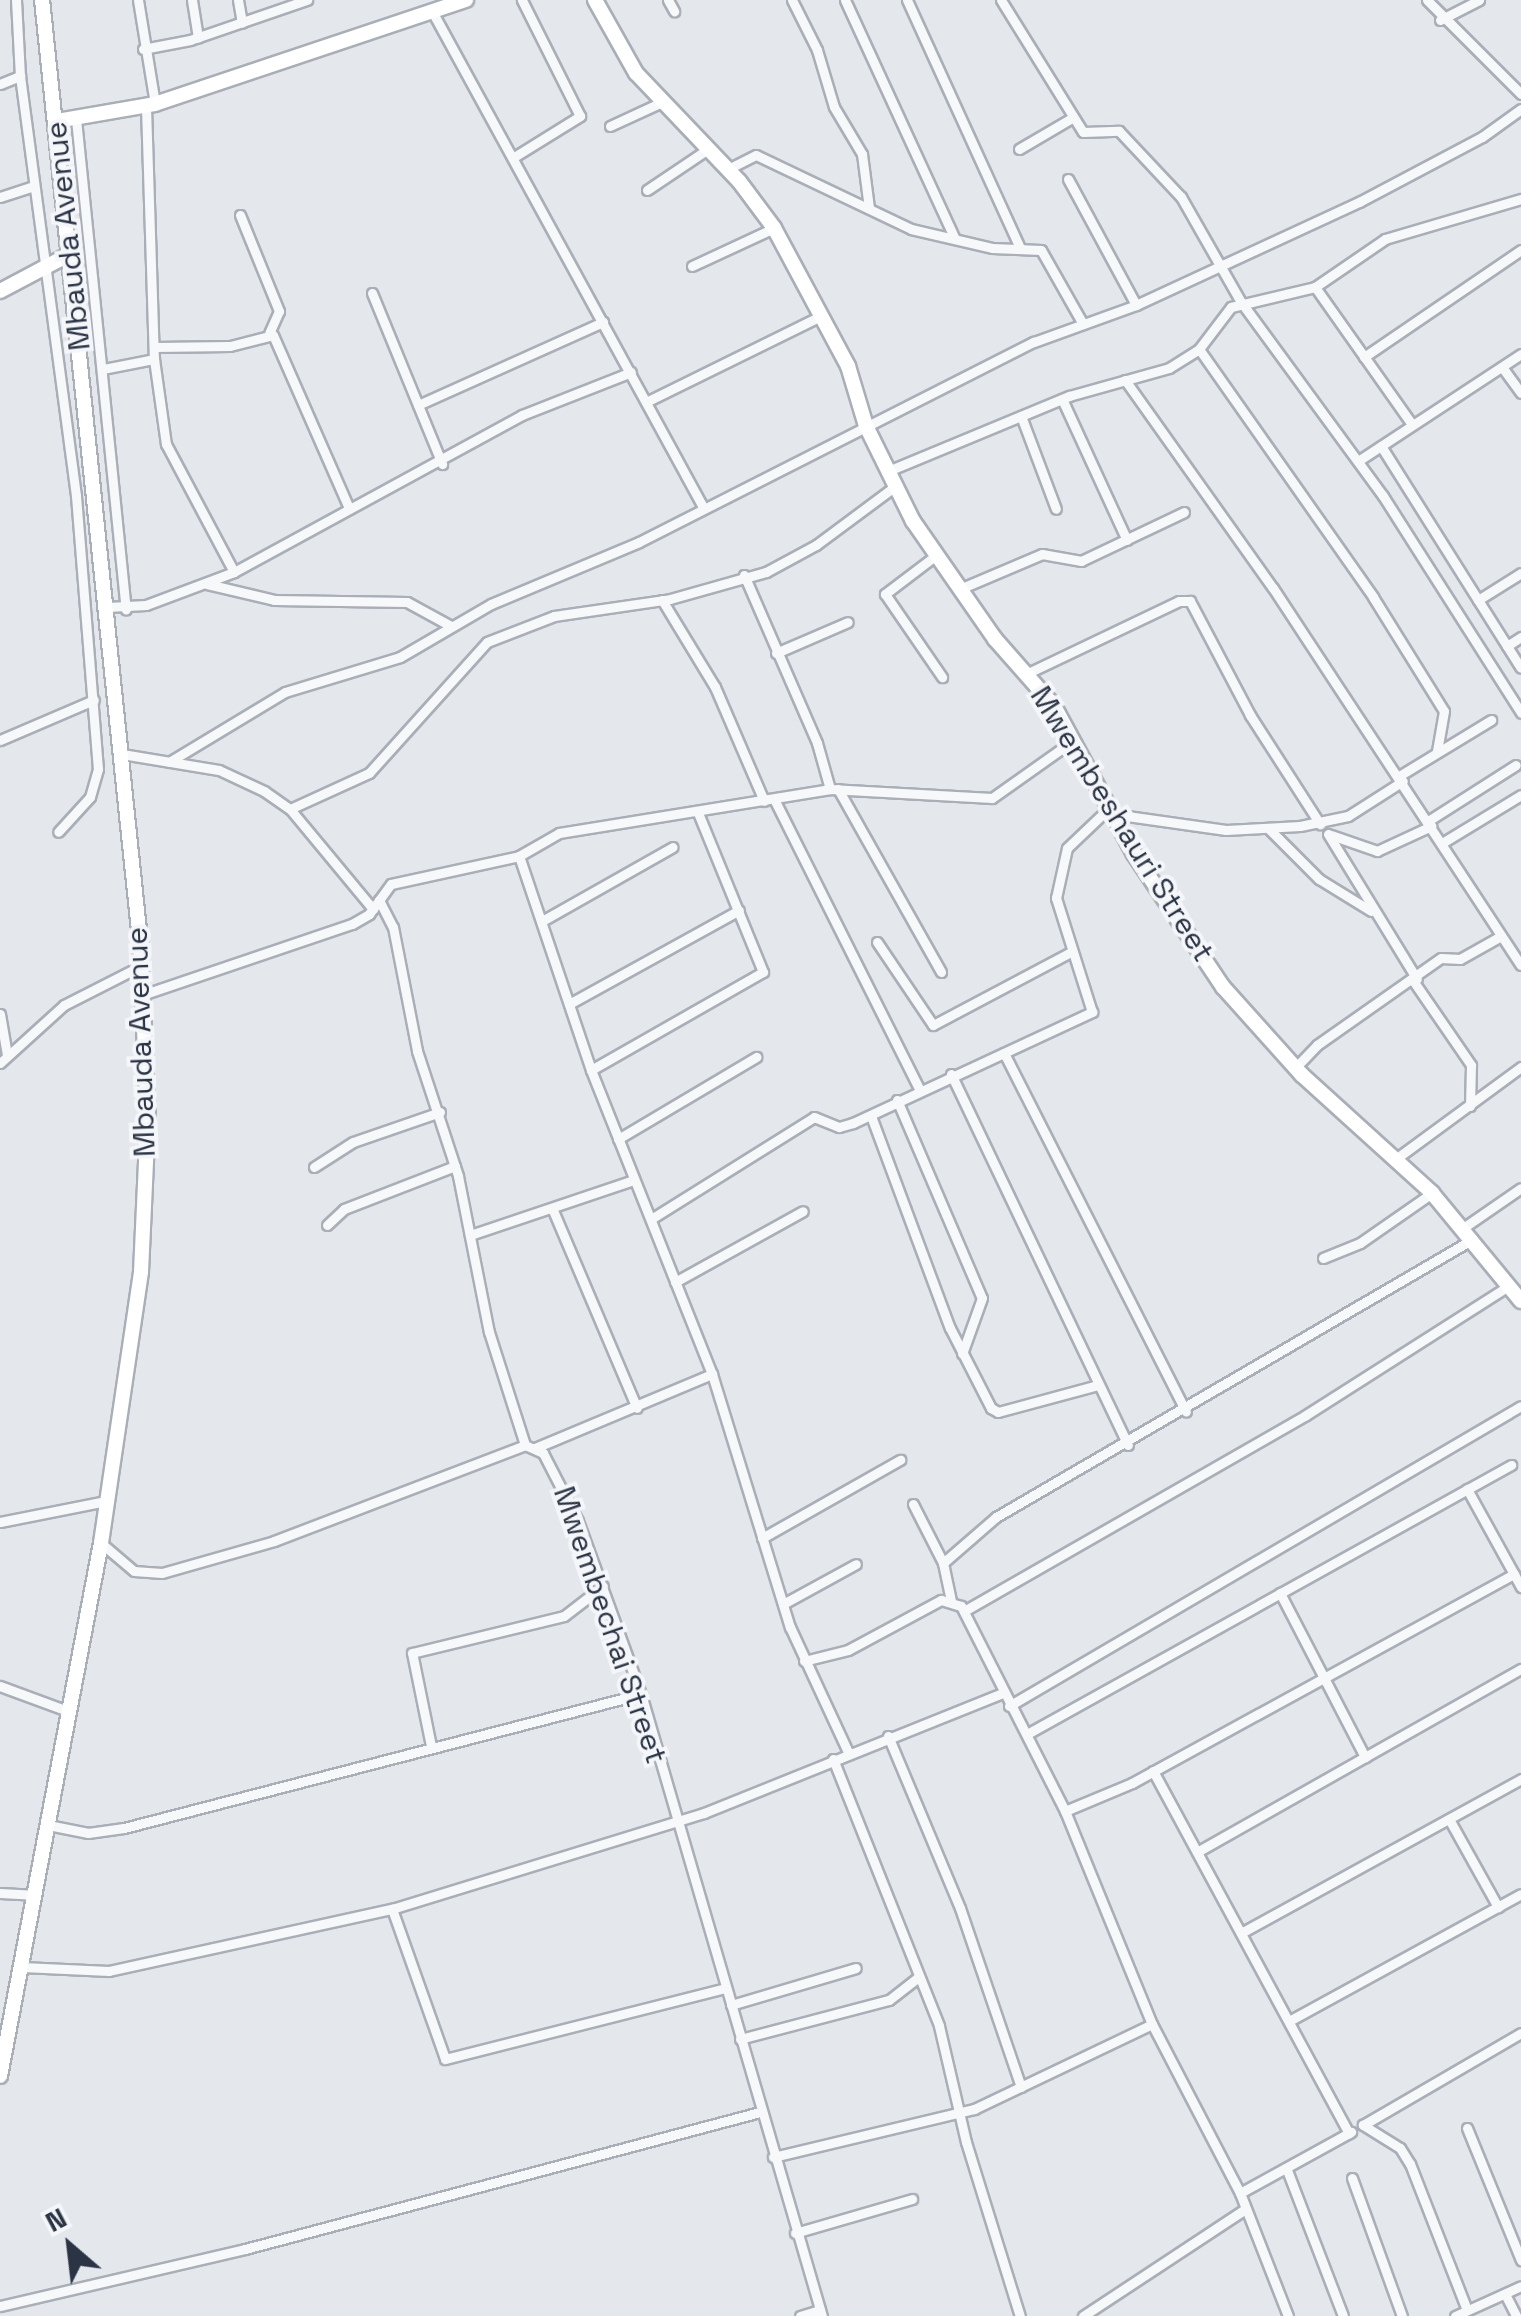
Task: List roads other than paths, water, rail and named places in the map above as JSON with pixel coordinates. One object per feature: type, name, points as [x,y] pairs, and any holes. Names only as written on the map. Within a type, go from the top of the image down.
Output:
[{"type":"street","points":[[16,0],[20,76],[44,267],[63,379],[98,769],[90,797],[58,832]]},
{"type":"street","name":"Mbauda Avenue","points":[[0,2076],[5,2013],[22,1967],[101,1543],[141,1272],[148,1120],[141,966],[122,754],[42,0]]},
{"type":"street","points":[[138,0],[150,105],[154,353],[166,444],[234,572]]},
{"type":"street","points":[[192,0],[198,38]]},
{"type":"street","points":[[238,0],[242,24]]},
{"type":"street","points":[[143,49],[198,38],[242,24],[283,4],[307,0]]},
{"type":"street","points":[[57,121],[150,105],[466,0]]},
{"type":"street","points":[[514,157],[580,116],[522,0]]},
{"type":"street","name":"Mwembeshauri Street","points":[[595,0],[626,59],[728,170],[774,228],[848,366],[866,426],[894,486],[935,556],[962,588],[994,639],[1028,673],[1074,740],[1110,811],[1222,987],[1296,1068],[1432,1193],[1521,1301]]},
{"type":"street","points":[[668,0],[674,11]]},
{"type":"street","points":[[792,0],[817,50],[834,106],[862,154],[869,208]]},
{"type":"street","points":[[845,0],[954,238]]},
{"type":"street","points":[[907,0],[1020,248]]},
{"type":"street","points":[[1001,0],[1072,118],[1087,134],[1112,128],[1128,137],[1181,197],[1241,302],[1358,461],[1521,713]]},
{"type":"street","points":[[1427,0],[1440,20],[1521,94]]},
{"type":"street","points":[[1440,20],[1479,0]]},
{"type":"street","points":[[432,13],[703,508]]},
{"type":"street","points":[[0,84],[20,76]]},
{"type":"street","points":[[610,126],[664,101]]},
{"type":"street","points":[[169,762],[285,692],[330,673],[368,670],[450,626],[703,508],[866,426],[1083,324],[1136,305],[1452,154],[1521,109]]},
{"type":"street","points":[[1019,148],[1072,118]]},
{"type":"street","points":[[76,119],[126,609]]},
{"type":"street","points":[[647,190],[708,149]]},
{"type":"street","points":[[728,170],[756,155],[911,229],[1045,254],[1083,324]]},
{"type":"street","points":[[1068,179],[1136,305]]},
{"type":"street","points":[[0,198],[34,186]]},
{"type":"street","points":[[888,471],[1062,399],[1169,368],[1200,348],[1241,302],[1315,287],[1385,239],[1521,199]]},
{"type":"street","points":[[103,369],[154,353],[230,346],[269,333],[279,311],[240,214]]},
{"type":"street","points":[[692,266],[774,228]]},
{"type":"street","points":[[1364,357],[1521,250]]},
{"type":"street","points":[[0,291],[68,255]]},
{"type":"street","points":[[1315,287],[1411,423]]},
{"type":"street","points":[[372,293],[442,464]]},
{"type":"street","points":[[646,402],[821,316]]},
{"type":"street","points":[[418,405],[603,322]]},
{"type":"street","points":[[269,333],[308,406],[348,506]]},
{"type":"street","points":[[1200,348],[1373,597],[1444,711],[1437,752]]},
{"type":"street","points":[[1358,461],[1521,354]]},
{"type":"street","points":[[1502,367],[1521,393]]},
{"type":"street","points":[[106,608],[126,609],[234,572],[348,506],[442,464],[522,415],[631,372]]},
{"type":"street","points":[[1125,380],[1401,778],[1521,965]]},
{"type":"street","points":[[1062,399],[1127,540]]},
{"type":"street","points":[[1022,416],[1056,509]]},
{"type":"street","points":[[1381,446],[1521,668]]},
{"type":"street","points":[[122,754],[219,770],[290,809],[369,773],[487,642],[554,616],[662,600],[784,565],[894,486]]},
{"type":"street","points":[[962,588],[1031,556],[1050,554],[1069,563],[1184,512]]},
{"type":"street","points":[[935,556],[885,594],[942,677]]},
{"type":"street","points":[[1478,600],[1521,573]]},
{"type":"street","points":[[744,576],[834,789],[940,972]]},
{"type":"street","points":[[207,584],[274,600],[407,602],[450,626]]},
{"type":"street","points":[[662,600],[715,686],[769,800],[919,1088]]},
{"type":"street","points":[[1028,673],[1178,601],[1190,601],[1250,715],[1315,824],[1328,834],[1377,851],[1430,824],[1516,764]]},
{"type":"street","points":[[776,653],[848,622]]},
{"type":"street","points":[[1506,646],[1521,637]]},
{"type":"street","points":[[0,740],[94,700]]},
{"type":"street","points":[[652,1219],[814,1117],[839,1128],[871,1116],[919,1088],[1092,1012],[1059,922],[1060,864],[1076,837],[1110,811],[1269,829],[1315,824],[1360,811],[1437,752],[1491,720]]},
{"type":"street","points":[[142,994],[352,924],[376,904],[391,884],[519,856],[559,833],[698,814],[834,789],[992,798],[1074,740]]},
{"type":"street","points":[[1442,843],[1521,795]]},
{"type":"street","name":"Mwembechai Street","points":[[290,809],[394,928],[417,1051],[455,1166],[489,1332],[530,1446],[558,1475],[604,1586],[641,1694],[821,2313]]},
{"type":"street","points":[[591,1070],[762,974],[698,814]]},
{"type":"street","points":[[1269,829],[1318,879],[1374,912]]},
{"type":"street","points":[[1328,834],[1415,981],[1471,1065],[1470,1106]]},
{"type":"street","points":[[542,921],[673,847]]},
{"type":"street","points":[[519,856],[591,1070],[712,1374],[783,1604],[804,1660],[849,1754]]},
{"type":"street","points":[[570,1004],[739,910]]},
{"type":"street","points":[[1296,1068],[1317,1045],[1415,981],[1441,958],[1460,959],[1502,936]]},
{"type":"street","points":[[877,942],[932,1025],[1071,952]]},
{"type":"street","points":[[3,1059],[64,1005],[141,966]]},
{"type":"street","points":[[0,1014],[3,1059]]},
{"type":"street","points":[[1004,1053],[1186,1412]]},
{"type":"street","points":[[618,1139],[756,1057]]},
{"type":"street","points":[[1397,1158],[1521,1067]]},
{"type":"street","points":[[951,1074],[1128,1445]]},
{"type":"street","points":[[898,1100],[982,1298],[962,1354]]},
{"type":"street","points":[[314,1167],[353,1142],[440,1112]]},
{"type":"street","points":[[871,1116],[962,1354],[984,1400],[998,1412],[1098,1385]]},
{"type":"street","points":[[327,1225],[344,1208],[455,1166]]},
{"type":"street","points":[[470,1235],[634,1180]]},
{"type":"street","points":[[943,1563],[996,1517],[1186,1412],[1468,1234],[1521,1188]]},
{"type":"street","points":[[1323,1258],[1371,1237],[1432,1193]]},
{"type":"street","points":[[552,1208],[636,1408]]},
{"type":"street","points":[[675,1282],[803,1211]]},
{"type":"street","points":[[964,1611],[1319,1407],[1510,1285]]},
{"type":"street","points":[[101,1543],[134,1571],[162,1574],[274,1540],[636,1408],[712,1374]]},
{"type":"street","points":[[1010,1706],[1521,1406]]},
{"type":"street","points":[[762,1538],[900,1460]]},
{"type":"street","points":[[1027,1734],[1511,1465]]},
{"type":"street","points":[[1467,1490],[1521,1587]]},
{"type":"street","points":[[0,1522],[106,1502]]},
{"type":"street","points":[[913,1504],[943,1563],[952,1601],[964,1611],[1065,1811],[1152,2024],[1240,2193],[1242,2212],[1288,2316]]},
{"type":"street","points":[[783,1604],[856,1564]]},
{"type":"street","points":[[1065,1811],[1153,1771],[1514,1574]]},
{"type":"street","points":[[431,1746],[412,1653],[564,1616],[604,1586]]},
{"type":"street","points":[[1280,1593],[1365,1757]]},
{"type":"street","points":[[804,1660],[848,1650],[932,1603],[952,1601]]},
{"type":"street","points":[[1197,1852],[1521,1669]]},
{"type":"street","points":[[0,1686],[68,1711]]},
{"type":"street","points":[[22,1967],[126,1969],[392,1909],[675,1821],[1003,1693]]},
{"type":"street","points":[[48,1825],[88,1833],[124,1828],[641,1694]]},
{"type":"street","points":[[888,1736],[954,1892],[1021,2087]]},
{"type":"street","points":[[833,1759],[939,2026],[1020,2316]]},
{"type":"street","points":[[1153,1771],[1349,2133]]},
{"type":"street","points":[[1241,1933],[1521,1780]]},
{"type":"street","points":[[1448,1819],[1498,1906]]},
{"type":"street","points":[[0,1893],[34,1896]]},
{"type":"street","points":[[1289,2021],[1521,1894]]},
{"type":"street","points":[[392,1909],[445,2060],[726,1988]]},
{"type":"street","points":[[731,2005],[856,1968]]},
{"type":"street","points":[[740,2039],[889,2000],[917,1978]]},
{"type":"street","points":[[773,2157],[960,2110],[1021,2087],[1152,2024]]},
{"type":"street","points":[[1240,2193],[1288,2170],[1521,2033]]},
{"type":"street","points":[[0,2306],[244,2250],[760,2112]]},
{"type":"street","points":[[1363,2126],[1400,2148],[1410,2164],[1467,2310]]},
{"type":"street","points":[[1467,2128],[1521,2260]]},
{"type":"street","points":[[1288,2170],[1343,2316]]},
{"type":"street","points":[[1352,2178],[1402,2316]]},
{"type":"street","points":[[796,2233],[912,2199]]},
{"type":"street","points":[[1084,2316],[1242,2212]]},
{"type":"street","points":[[1455,2316],[1521,2286]]},
{"type":"street","points":[[1506,2294],[1516,2316]]},
{"type":"street","points":[[800,2316],[821,2313]]}]
